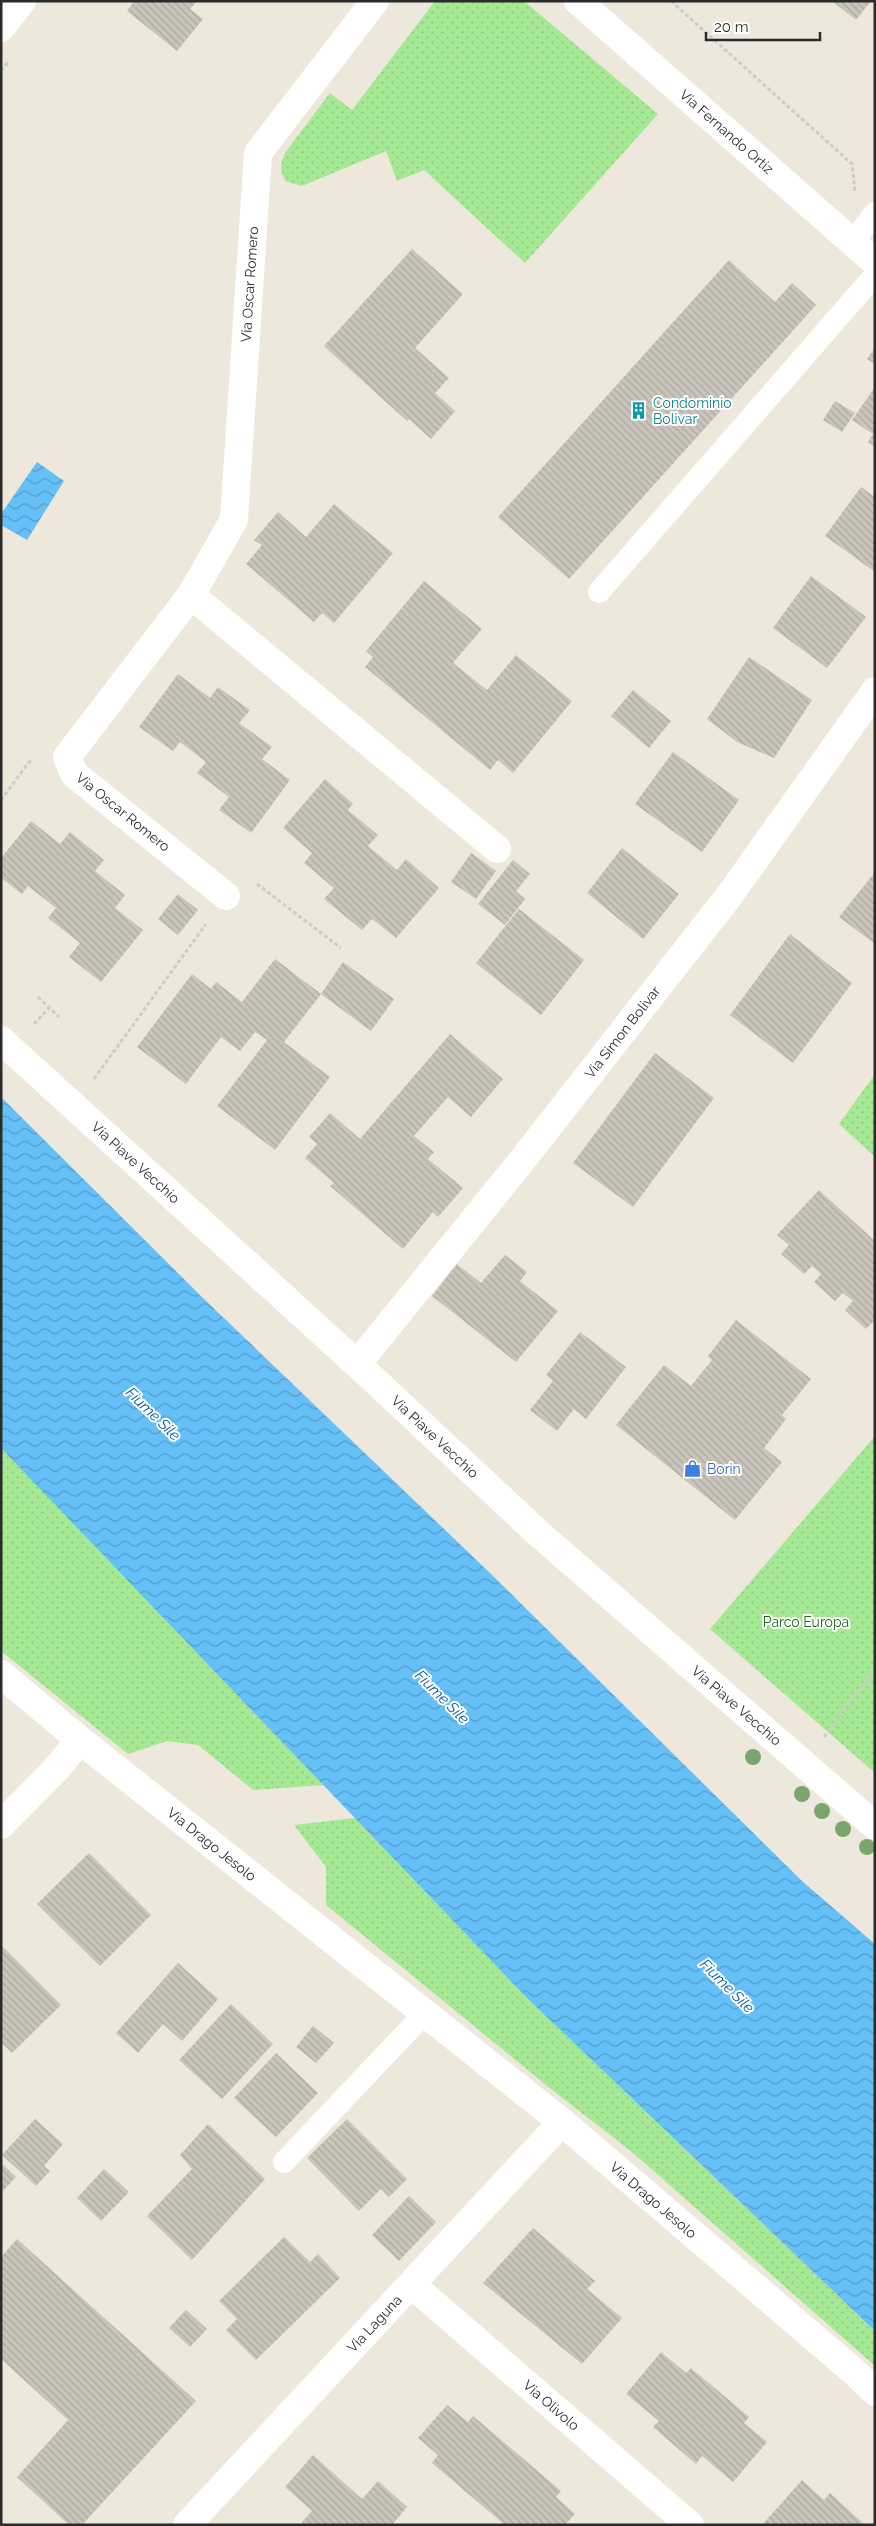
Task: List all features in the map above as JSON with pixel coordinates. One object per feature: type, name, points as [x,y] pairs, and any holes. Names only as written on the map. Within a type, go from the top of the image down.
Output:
[{"type":"street","points":[[1,28],[22,1]]},
{"type":"street","name":"Via Oscar Romero","points":[[226,896],[74,774],[68,757],[190,595],[234,520],[258,153],[375,1]]},
{"type":"street","name":"Via Fernando Ortiz","points":[[578,1],[875,262]]},
{"type":"street","points":[[190,595],[497,849]]},
{"type":"street","name":"Via Simon Bolivar","points":[[357,1364],[520,1163],[729,896],[875,691]]},
{"type":"street","name":"Via Piave Vecchio","points":[[1,1040],[357,1364],[538,1533],[875,1826]]},
{"type":"street","name":"Via Drago Jesolo","points":[[1,1674],[80,1740],[562,2122],[852,2370],[875,2392]]},
{"type":"street","points":[[1,1825],[56,1769],[80,1740]]},
{"type":"street","name":"Via Laguna","points":[[203,2519],[412,2285],[562,2122]]},
{"type":"street","name":"Via Olivolo","points":[[412,2285],[690,2525]]},
{"type":"lane","points":[[852,243],[873,215]]},
{"type":"lane","points":[[599,592],[875,275]]},
{"type":"lane","points":[[284,2162],[424,2014]]},
{"type":"path","points":[[671,1],[852,164],[856,203],[873,215]]},
{"type":"path","points":[[1,800],[29,762],[68,757]]},
{"type":"path","points":[[91,1083],[243,873],[341,948]]},
{"type":"path","points":[[38,997],[59,1017]]},
{"type":"path","points":[[30,1028],[49,1008]]},
{"type":"path","points":[[821,1741],[875,1669]]},
{"type":"green space","points":[[435,1],[524,1],[658,114],[525,263],[424,170],[397,181],[386,151],[302,186],[285,181],[283,177],[281,167],[285,153],[330,93],[352,110]]},
{"type":"green space","points":[[875,1074],[875,1157],[839,1124]]},
{"type":"green space","name":"Parco Europa","points":[[875,1436],[875,1773],[710,1629]]},
{"type":"green space","points":[[1,1448],[324,1785],[253,1790],[198,1745],[167,1741],[128,1754],[1,1651]]},
{"type":"green space","points":[[355,1818],[526,1997],[875,2331],[875,2366],[632,2152],[551,2089],[326,1905],[326,1867],[294,1825]]},
{"type":"water","points":[[37,462],[64,481],[27,540],[1,525],[1,514]]},
{"type":"water","name":"Fiume Sile","points":[[1,1097],[203,1298],[491,1574],[802,1881],[875,1944],[875,2331],[526,1997],[1,1448]]},
{"type":"building","points":[[134,1],[197,1],[190,9],[203,19],[177,51],[127,11]]},
{"type":"building","points":[[832,1],[871,1],[856,20]]},
{"type":"building","points":[[412,249],[463,294],[415,348],[449,378],[435,393],[455,411],[431,439],[409,419],[407,421],[324,346]]},
{"type":"building","name":"Condominio Bolivar","points":[[729,260],[775,302],[792,283],[816,305],[569,579],[498,517]]},
{"type":"building","points":[[875,348],[875,364],[867,359]]},
{"type":"building","points":[[875,387],[875,447],[868,442],[873,434],[852,420]]},
{"type":"building","points":[[835,401],[855,413],[842,432],[823,420]]},
{"type":"building","points":[[861,487],[875,497],[875,572],[825,536]]},
{"type":"building","points":[[334,504],[393,553],[334,623],[322,613],[314,622],[246,564],[262,545],[254,540],[278,512],[306,537]]},
{"type":"building","points":[[811,576],[866,617],[827,668],[773,628]]},
{"type":"building","points":[[424,581],[482,629],[453,663],[487,690],[516,655],[572,701],[513,773],[498,760],[490,770],[365,667],[373,657],[366,651]]},
{"type":"building","points":[[749,657],[812,700],[774,758],[737,742],[707,719]]},
{"type":"building","points":[[178,674],[210,698],[218,687],[250,710],[239,723],[272,747],[262,759],[290,780],[251,833],[219,810],[229,797],[197,773],[206,762],[180,742],[173,751],[139,727]]},
{"type":"building","points":[[633,690],[671,721],[649,748],[611,716]]},
{"type":"building","points":[[673,752],[739,800],[702,852],[635,804]]},
{"type":"building","points":[[325,779],[353,804],[348,810],[378,835],[368,846],[397,870],[406,859],[439,888],[396,938],[372,919],[362,930],[324,899],[334,888],[304,863],[312,853],[283,828]]},
{"type":"building","points":[[31,821],[60,844],[70,832],[104,860],[95,871],[125,895],[115,908],[143,930],[101,982],[69,957],[80,943],[48,918],[56,908],[28,886],[22,894],[1,878],[1,858]]},
{"type":"building","points":[[622,848],[679,894],[643,939],[587,893]]},
{"type":"building","points":[[471,853],[496,871],[476,899],[451,882]]},
{"type":"building","points":[[513,860],[530,874],[516,891],[525,899],[505,925],[478,904]]},
{"type":"building","points":[[875,872],[875,944],[839,917]]},
{"type":"building","points":[[178,894],[198,910],[178,935],[158,919]]},
{"type":"building","points":[[519,909],[584,960],[541,1015],[476,963]]},
{"type":"building","points":[[790,934],[852,983],[793,1063],[730,1015]]},
{"type":"building","points":[[275,959],[321,994],[284,1042],[330,1077],[275,1150],[217,1106],[267,1040],[255,1032],[240,1051],[221,1037],[186,1084],[137,1047],[192,974],[211,989],[216,982],[242,1002]]},
{"type":"building","points":[[343,962],[394,999],[371,1031],[321,994]]},
{"type":"building","points":[[450,1034],[503,1079],[471,1117],[448,1097],[414,1136],[434,1152],[428,1159],[463,1188],[438,1217],[433,1212],[403,1249],[330,1186],[334,1183],[305,1158],[317,1144],[309,1137],[330,1113],[360,1139]]},
{"type":"building","points":[[655,1053],[714,1098],[633,1207],[573,1163]]},
{"type":"building","points":[[819,1190],[875,1241],[875,1320],[866,1329],[845,1310],[853,1301],[843,1293],[835,1301],[814,1282],[821,1274],[812,1266],[804,1274],[781,1254],[789,1245],[777,1235]]},
{"type":"building","points":[[505,1255],[527,1272],[520,1281],[558,1311],[516,1362],[432,1296],[457,1264],[481,1283]]},
{"type":"building","points":[[736,1320],[811,1379],[782,1415],[786,1419],[764,1448],[782,1462],[735,1520],[616,1425],[664,1365],[691,1386],[712,1360],[708,1356]]},
{"type":"building","points":[[580,1332],[626,1367],[586,1419],[574,1409],[557,1431],[530,1410],[553,1381],[546,1375]]},
{"type":"building","points":[[89,1853],[151,1915],[100,1966],[37,1904]]},
{"type":"building","points":[[1,1945],[61,2005],[12,2053],[1,2042]]},
{"type":"building","points":[[178,1963],[218,1999],[182,2041],[163,2024],[138,2053],[116,2033]]},
{"type":"building","points":[[231,2004],[273,2044],[222,2099],[179,2060]]},
{"type":"building","points":[[313,2026],[334,2043],[316,2063],[296,2047]]},
{"type":"building","points":[[276,2053],[318,2093],[276,2137],[234,2098]]},
{"type":"building","points":[[35,2119],[63,2144],[44,2166],[50,2171],[36,2186],[2,2155]]},
{"type":"building","points":[[347,2119],[407,2179],[389,2197],[381,2189],[359,2211],[307,2158]]},
{"type":"building","points":[[208,2124],[265,2179],[192,2260],[147,2216],[192,2169],[180,2155]]},
{"type":"building","points":[[1,2163],[16,2177],[1,2193]]},
{"type":"building","points":[[104,2169],[129,2192],[101,2221],[77,2198]]},
{"type":"building","points":[[409,2196],[436,2222],[399,2261],[372,2235]]},
{"type":"building","points":[[533,2228],[595,2281],[587,2289],[622,2318],[582,2364],[483,2283]]},
{"type":"building","points":[[284,2237],[310,2262],[318,2254],[340,2278],[256,2360],[226,2330],[237,2319],[219,2301]]},
{"type":"building","points":[[17,2239],[196,2401],[82,2525],[69,2525],[17,2477],[68,2420],[1,2359],[1,2257]]},
{"type":"building","points":[[186,2310],[207,2329],[190,2347],[169,2328]]},
{"type":"building","points":[[661,2352],[686,2373],[691,2368],[749,2417],[744,2423],[767,2442],[733,2482],[702,2456],[696,2464],[653,2427],[659,2421],[626,2394]]},
{"type":"building","points":[[447,2405],[468,2422],[473,2416],[561,2491],[556,2497],[575,2514],[565,2525],[505,2525],[432,2463],[438,2455],[418,2438]]},
{"type":"building","points":[[313,2455],[362,2499],[378,2481],[407,2507],[392,2525],[304,2525],[302,2522],[312,2511],[285,2487]]},
{"type":"building","points":[[802,2480],[824,2500],[830,2493],[865,2525],[762,2525]]},
{"type":"place","name":"Condominio Bolivar","points":[[639,411]]},
{"type":"place","name":"Borin","points":[[693,1469]]}]
